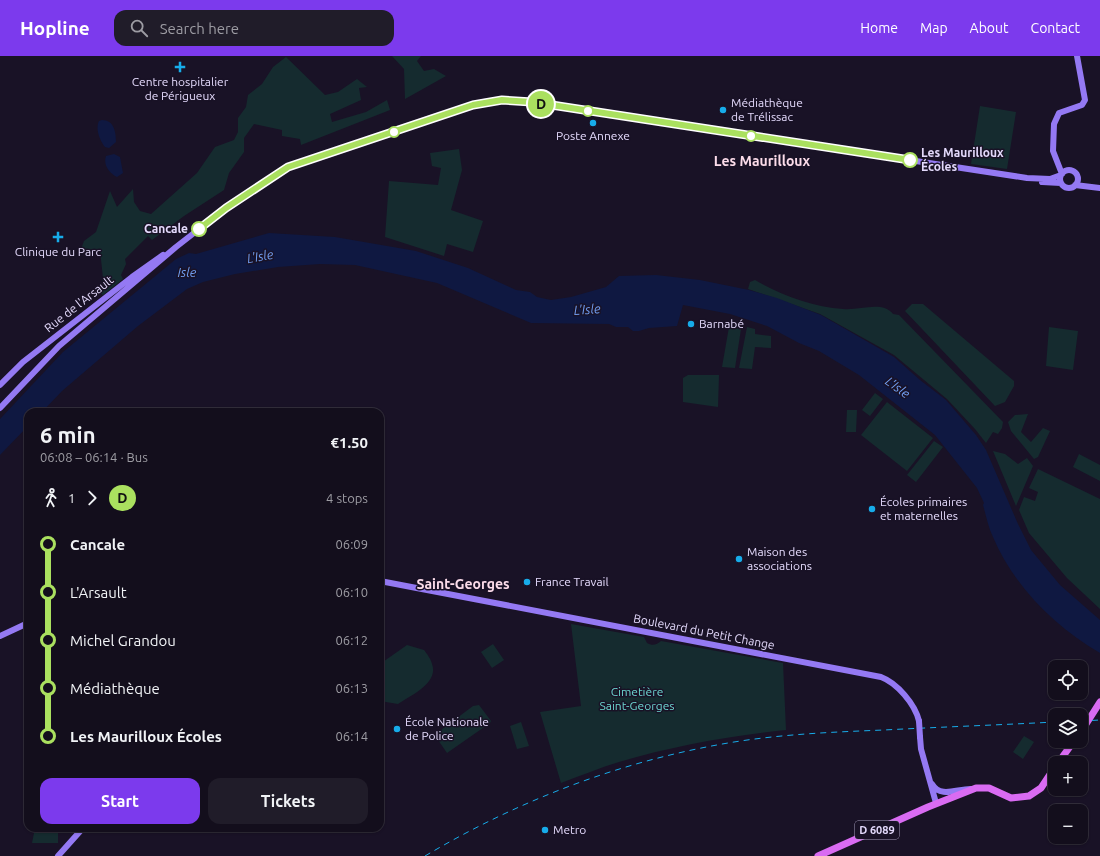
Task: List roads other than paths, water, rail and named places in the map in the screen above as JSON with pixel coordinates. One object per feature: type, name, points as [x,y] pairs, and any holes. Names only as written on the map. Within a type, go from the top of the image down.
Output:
[{"type":"main road","points":[[1061,183],[1063,173],[1056,161],[1053,151],[1053,137],[1057,116],[1063,111],[1082,105],[1085,100],[1077,56]]},
{"type":"main road","points":[[0,408],[59,346],[139,280],[176,247],[226,208],[288,167],[484,102],[516,100],[1027,178],[1050,179],[1063,173],[1074,173],[1076,182]]},
{"type":"main road","points":[[1027,178],[1034,181],[1061,183],[1068,188],[1076,182]]},
{"type":"main road","points":[[1076,182],[1098,188]]},
{"type":"main road","name":"Rue de l'Arsault","points":[[0,385],[23,362],[134,275],[176,247]]},
{"type":"main road","points":[[139,280],[134,275],[142,272],[145,274]]},
{"type":"main road","name":"Boulevard du Petit Change","points":[[384,582],[881,677],[897,688],[913,707],[919,721],[920,737],[936,804]]},
{"type":"main road","points":[[1,635],[24,625]]},
{"type":"main road","points":[[1088,721],[1100,702]]},
{"type":"main road","points":[[928,775],[937,790],[939,798],[936,804]]},
{"type":"main road","name":"D 6089","points":[[818,856],[972,789],[984,788],[1011,798],[1024,797],[1037,791],[1048,776]]},
{"type":"main road","points":[[937,790],[946,792],[962,788],[972,789]]},
{"type":"main road","points":[[58,856],[79,832]]},
{"type":"water","points":[[102,120],[112,124],[116,134],[116,142],[109,148],[105,147],[101,142],[99,135],[98,124],[99,121]]},
{"type":"water","points":[[114,154],[120,157],[123,173],[117,177],[109,171],[105,163],[106,156]]},
{"type":"water","points":[[269,233],[335,237],[416,251],[468,268],[516,290],[530,292],[537,297],[551,300],[571,297],[606,287],[619,276],[656,275],[700,280],[749,290],[777,298],[821,315],[894,357],[946,400],[976,435],[986,450],[1031,550],[1060,585],[1100,620],[1100,653],[1067,631],[1037,603],[1024,588],[1001,555],[988,525],[983,505],[984,503],[977,488],[935,435],[859,375],[819,351],[799,343],[767,326],[730,314],[683,305],[677,326],[633,331],[628,327],[616,327],[609,324],[531,323],[437,283],[355,265],[320,264],[278,267],[235,274],[203,282],[187,289],[138,326],[62,391],[46,408],[24,408],[24,430],[0,455],[0,419],[63,352],[176,259],[189,253],[196,254]]},
{"type":"railway","points":[[1088,721],[1100,720]]},
{"type":"railway","points":[[425,856],[461,835],[498,817],[574,784],[653,759],[693,750],[753,739],[809,734],[1048,722]]},
{"type":"place","name":"Centre hospitalier de Périgueux","points":[[180,67]]},
{"type":"place","name":"Médiathèque de Trélissac","points":[[723,110]]},
{"type":"place","name":"Poste Annexe","points":[[593,123]]},
{"type":"place","name":"Les Maurilloux Écoles","points":[[910,160]]},
{"type":"place","name":"Cancale","points":[[199,229]]},
{"type":"place","name":"Clinique du Parc","points":[[58,237]]},
{"type":"place","name":"Barnabé","points":[[691,324]]},
{"type":"place","name":"Écoles primaires et maternelles","points":[[872,509]]},
{"type":"place","name":"Maison des associations","points":[[739,559]]},
{"type":"place","name":"France Travail","points":[[527,582]]},
{"type":"place","name":"École Nationale de Police","points":[[397,729]]},
{"type":"place","name":"Metro","points":[[545,830]]},
{"type":"district","name":"Les Maurilloux","points":[[762,161]]},
{"type":"district","name":"Saint-Georges","points":[[463,584]]},
{"type":"water label","name":"L'Isle","points":[[260,256]]},
{"type":"water label","name":"Isle","points":[[187,272]]},
{"type":"water label","name":"L'Isle","points":[[587,309]]},
{"type":"water label","name":"L'Isle","points":[[898,387]]},
{"type":"park label","name":"Cimetière Saint-Georges","points":[[637,699]]}]
